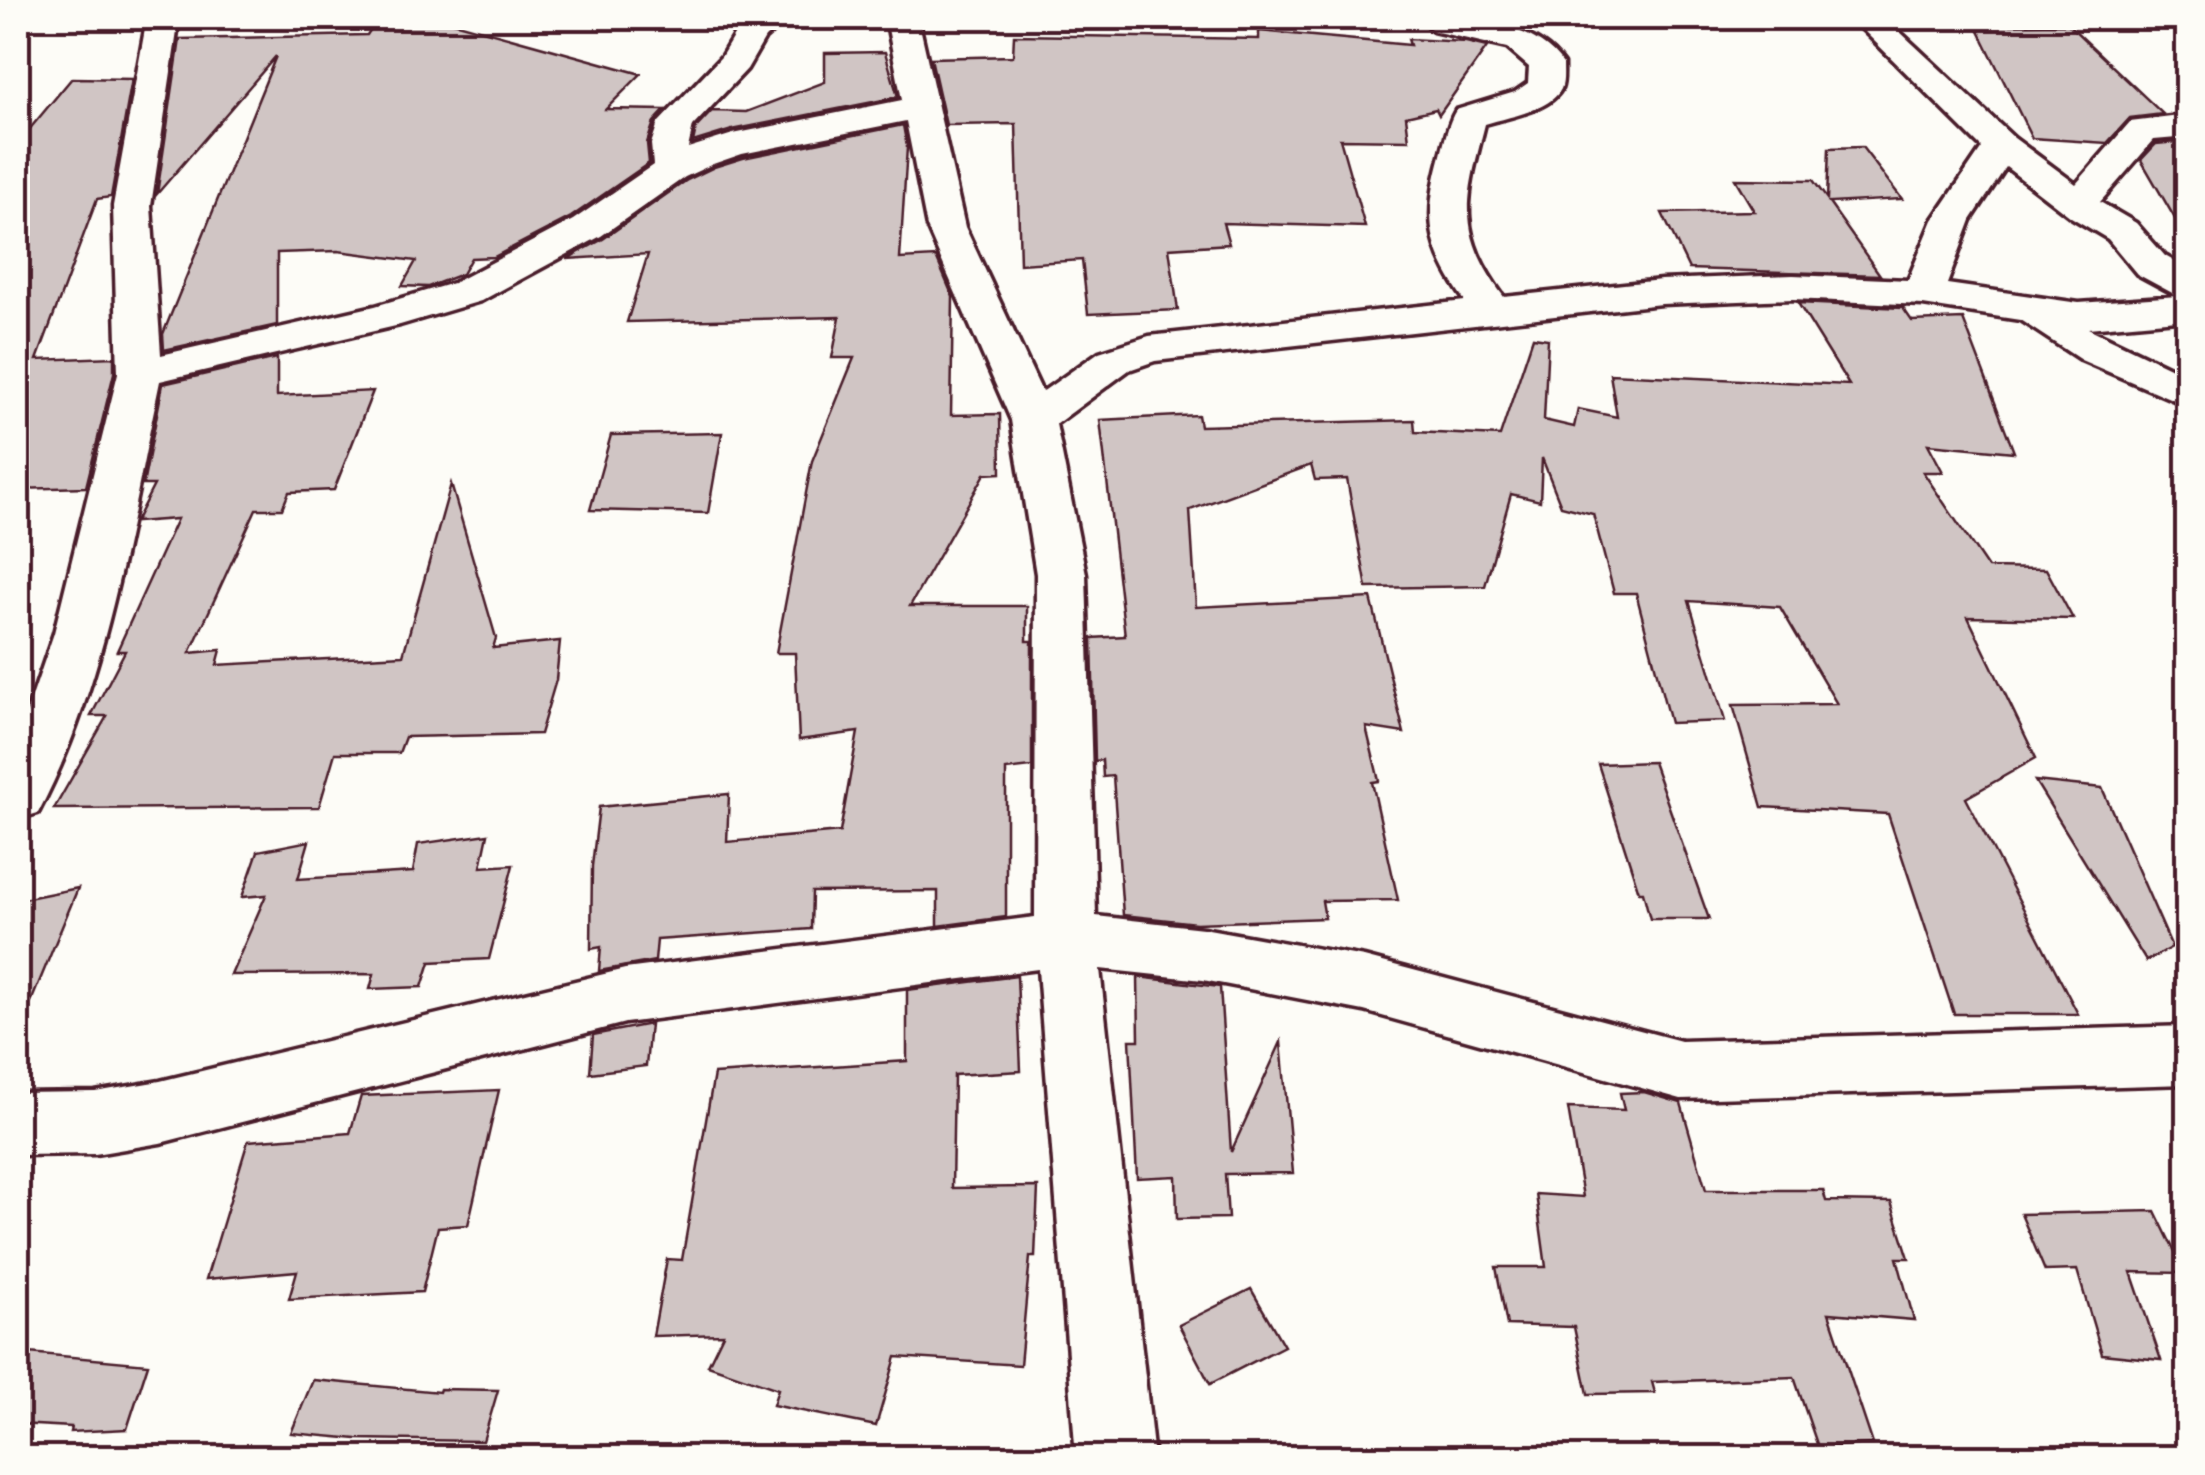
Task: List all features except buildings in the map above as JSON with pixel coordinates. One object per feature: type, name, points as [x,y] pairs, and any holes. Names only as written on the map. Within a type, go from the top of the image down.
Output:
[{"type":"street","points":[[25,766],[80,633],[140,373],[132,206],[163,18]]},
{"type":"street","points":[[672,170],[670,144],[676,123],[734,62],[752,32],[772,18]]},
{"type":"street","points":[[902,18],[946,227],[1032,420],[1061,574],[1066,938],[1115,1458]]},
{"type":"street","points":[[1435,18],[1444,24],[1518,41],[1546,64],[1546,87],[1527,99],[1469,118],[1460,151],[1450,212],[1454,252],[1494,312]]},
{"type":"street","points":[[1868,18],[2001,146],[2080,202],[2084,209],[2122,231],[2185,305]]},
{"type":"street","points":[[140,373],[385,316],[467,292],[600,220],[672,170],[733,145],[921,108]]},
{"type":"street","points":[[2080,202],[2142,130],[2188,126]]},
{"type":"street","points":[[1923,293],[1952,220],[2001,146]]},
{"type":"street","points":[[1032,420],[1114,361],[1149,349],[1661,292],[1793,286],[1923,293],[2079,316],[2185,305]]},
{"type":"street","points":[[2022,308],[2096,351],[2188,393]]},
{"type":"street","points":[[18,1124],[95,1123],[160,1112],[625,996],[1066,938],[1203,954],[1364,984],[1680,1070],[2188,1055]]}]
